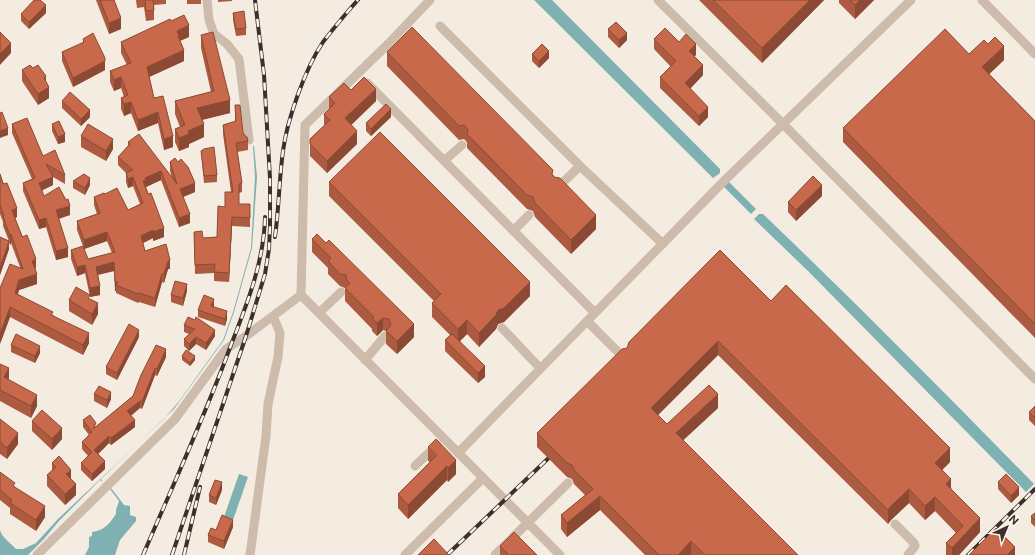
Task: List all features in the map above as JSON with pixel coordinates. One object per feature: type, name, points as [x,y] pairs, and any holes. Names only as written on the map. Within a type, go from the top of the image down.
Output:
[{"type":"street","points":[[207,0],[209,20],[214,34],[227,44],[239,59],[249,140]]},
{"type":"street","points":[[430,0],[305,125],[301,294],[560,555]]},
{"type":"street","points":[[658,0],[1035,379]]},
{"type":"street","points":[[458,452],[725,180],[912,0]]},
{"type":"street","points":[[985,1],[1035,54]]},
{"type":"street","points":[[440,26],[580,166],[663,244]]},
{"type":"street","points":[[357,74],[595,313]]},
{"type":"street","points":[[444,161],[462,145]]},
{"type":"street","points":[[558,187],[580,166]]},
{"type":"street","points":[[513,231],[530,215]]},
{"type":"street","points":[[319,313],[341,292]]},
{"type":"street","points":[[37,555],[175,419],[226,349],[246,336],[301,294]]},
{"type":"street","points":[[250,555],[266,436],[268,404],[278,357],[280,334],[273,316]]},
{"type":"street","points":[[587,321],[623,358]]},
{"type":"street","points":[[502,328],[540,368]]},
{"type":"street","points":[[365,360],[385,336]]},
{"type":"street","points":[[415,466],[443,438]]},
{"type":"street","points":[[405,555],[483,478]]},
{"type":"street","points":[[495,555],[568,483]]},
{"type":"street","points":[[895,524],[914,542],[915,546],[908,555]]},
{"type":"water","points":[[534,0],[552,0],[720,169],[720,173],[713,178]]},
{"type":"water","points":[[254,146],[257,177],[252,248],[234,312],[224,340],[174,409],[166,417],[223,340],[233,312],[251,248],[255,177]]},
{"type":"water","points":[[729,182],[756,209],[751,214],[724,187]]},
{"type":"water","points":[[759,214],[763,214],[832,281],[1034,484],[1026,492],[808,271],[754,219]]},
{"type":"water","points":[[138,444],[101,479],[103,482],[100,480],[59,521],[28,555],[0,555],[0,530],[5,538],[16,549],[23,549],[36,543],[58,519]]},
{"type":"water","points":[[239,474],[248,477],[233,520],[224,517]]},
{"type":"water","points":[[111,488],[124,505],[130,506],[130,515],[136,517],[136,521],[120,540],[115,555],[85,555],[89,547],[89,537],[92,536],[92,532],[103,528],[116,514],[119,501],[110,489]]},
{"type":"building","points":[[34,0],[40,0],[46,5],[29,22],[21,14]]},
{"type":"building","points":[[100,0],[114,0],[121,18],[109,23]]},
{"type":"building","points":[[145,0],[153,0],[154,10],[146,11]]},
{"type":"building","points":[[713,0],[810,0],[762,48]]},
{"type":"building","points":[[850,0],[860,0],[855,5]]},
{"type":"building","points":[[244,11],[246,28],[236,29],[233,13]]},
{"type":"building","points":[[184,15],[189,25],[177,31],[184,50],[147,67],[154,98],[163,96],[173,136],[164,139],[158,112],[138,120],[131,102],[124,104],[121,98],[128,95],[121,77],[114,80],[110,71],[131,63],[121,42],[170,19],[171,21]]},
{"type":"building","points":[[616,22],[627,33],[619,40],[608,29]]},
{"type":"building","points":[[412,27],[553,170],[552,174],[554,177],[560,178],[596,215],[571,240],[535,203],[533,197],[527,195],[467,134],[468,130],[466,127],[464,125],[459,126],[387,52]]},
{"type":"building","points":[[665,28],[679,42],[686,34],[696,44],[689,51],[703,65],[685,83],[708,107],[699,116],[660,77],[676,61],[654,39]]},
{"type":"building","points":[[945,29],[969,54],[984,40],[988,44],[995,37],[1004,46],[982,67],[1035,121],[1035,324],[843,128]]},
{"type":"building","points":[[0,32],[11,43],[0,54]]},
{"type":"building","points":[[213,32],[230,100],[197,108],[204,124],[188,131],[189,134],[179,138],[175,129],[185,125],[175,101],[214,91],[201,35]]},
{"type":"building","points":[[93,33],[105,61],[73,78],[62,52],[84,42],[83,39]]},
{"type":"building","points":[[542,44],[549,51],[539,61],[532,54]]},
{"type":"building","points":[[30,65],[33,68],[38,65],[46,76],[44,78],[49,87],[38,94],[22,70]]},
{"type":"building","points":[[364,77],[376,89],[345,118],[357,131],[327,161],[310,144],[310,139],[330,120],[324,114],[335,103],[329,97],[344,83],[351,90]]},
{"type":"building","points":[[70,92],[90,110],[81,119],[62,101]]},
{"type":"building","points":[[386,104],[391,109],[371,129],[366,123]]},
{"type":"building","points":[[235,105],[240,105],[243,132],[248,141],[236,143],[242,183],[239,184],[239,204],[250,204],[250,218],[232,217],[229,273],[214,272],[215,264],[195,265],[194,232],[202,231],[203,238],[217,237],[218,206],[225,207],[225,192],[233,192],[223,125],[236,121]]},
{"type":"building","points":[[2,112],[8,128],[0,131],[0,113]]},
{"type":"building","points":[[27,118],[43,156],[55,150],[65,175],[46,164],[53,177],[39,183],[44,196],[59,187],[66,200],[68,199],[70,206],[56,210],[68,248],[56,251],[46,218],[39,220],[23,183],[35,178],[12,124]]},
{"type":"building","points":[[59,121],[65,134],[58,137],[52,124]]},
{"type":"building","points":[[88,124],[113,139],[106,151],[81,136]]},
{"type":"building","points":[[380,132],[530,282],[504,308],[498,310],[496,315],[479,333],[467,320],[458,329],[432,303],[441,294],[329,182]]},
{"type":"building","points":[[139,134],[177,184],[170,162],[175,158],[178,162],[181,159],[188,167],[195,183],[180,189],[190,214],[179,218],[161,171],[145,178],[146,180],[143,181],[148,194],[151,193],[164,228],[153,232],[153,230],[141,236],[145,251],[166,244],[170,260],[168,261],[164,274],[162,274],[155,298],[139,293],[138,294],[116,285],[118,282],[115,282],[114,262],[96,267],[100,286],[90,288],[85,265],[77,267],[71,250],[83,246],[88,259],[115,252],[107,232],[84,240],[77,221],[100,213],[94,197],[104,193],[105,194],[117,188],[128,210],[143,203],[133,177],[128,179],[126,173],[133,170],[118,157],[130,144],[128,142]]},
{"type":"building","points":[[214,147],[217,175],[204,176],[201,151]]},
{"type":"building","points":[[0,174],[3,184],[7,183],[17,208],[12,210],[22,237],[27,235],[36,259],[32,261],[37,274],[19,280],[15,293],[53,312],[51,315],[89,333],[83,345],[10,307],[0,334],[0,288],[10,264],[23,269],[0,205]]},
{"type":"building","points":[[84,174],[90,178],[85,188],[73,181]]},
{"type":"building","points":[[813,176],[822,185],[796,210],[788,202]]},
{"type":"building","points":[[317,234],[326,243],[329,240],[414,324],[397,341],[386,331],[391,325],[389,319],[383,318],[377,323],[372,318],[374,317],[345,288],[350,283],[347,281],[346,275],[340,274],[328,261],[331,258],[312,239]]},
{"type":"building","points":[[0,237],[9,241],[0,268]]},
{"type":"building","points":[[720,250],[771,301],[786,285],[950,448],[935,463],[951,479],[946,484],[980,518],[952,548],[946,543],[963,526],[935,497],[925,506],[909,489],[888,510],[718,341],[651,408],[667,424],[709,385],[718,394],[676,433],[798,555],[705,555],[691,541],[678,555],[659,555],[600,496],[567,523],[561,515],[593,489],[574,470],[572,465],[567,463],[537,433],[622,349],[627,348],[629,342]]},
{"type":"building","points":[[175,281],[187,284],[183,298],[171,295]]},
{"type":"building","points":[[76,287],[90,295],[88,298],[98,303],[92,314],[69,300]]},
{"type":"building","points":[[204,295],[214,299],[211,306],[227,311],[225,319],[198,310]]},
{"type":"building","points":[[188,317],[195,320],[196,317],[215,330],[206,343],[196,337],[189,344],[184,339],[195,329],[184,325]]},
{"type":"building","points":[[129,324],[139,330],[117,373],[106,367]]},
{"type":"building","points":[[16,334],[40,346],[35,356],[11,345]]},
{"type":"building","points":[[452,334],[485,366],[478,373],[445,340]]},
{"type":"building","points":[[156,345],[166,349],[157,369],[155,368],[142,402],[140,401],[127,411],[135,420],[111,438],[109,436],[94,450],[105,461],[92,474],[81,463],[92,452],[82,442],[92,432],[83,420],[90,415],[96,423],[93,429],[133,396],[141,375]]},
{"type":"building","points":[[186,350],[195,356],[190,363],[182,356]]},
{"type":"building","points":[[0,364],[9,368],[4,377],[37,395],[31,406],[0,390]]},
{"type":"building","points":[[99,386],[111,392],[107,400],[94,394]]},
{"type":"building","points":[[1035,406],[1035,418],[1029,412]]},
{"type":"building","points":[[42,410],[62,428],[52,439],[32,421]]},
{"type":"building","points":[[0,419],[18,433],[7,448],[0,442]]},
{"type":"building","points":[[436,439],[456,460],[448,468],[447,466],[408,505],[398,494],[437,455],[428,447]]},
{"type":"building","points":[[59,456],[71,470],[66,474],[76,484],[65,494],[47,475],[56,467],[52,463]]},
{"type":"building","points":[[0,472],[15,483],[13,486],[45,506],[36,520],[10,503],[12,500],[0,490]]},
{"type":"building","points":[[1006,474],[1019,487],[1011,496],[998,482]]},
{"type":"building","points":[[215,480],[222,482],[216,498],[209,495]]},
{"type":"building","points":[[1035,513],[1035,520],[1031,516]]},
{"type":"building","points":[[222,515],[233,520],[224,541],[208,535],[211,528],[216,530]]},
{"type":"building","points":[[996,528],[1015,547],[1007,555],[969,555]]},
{"type":"building","points":[[514,532],[537,555],[509,555],[500,546]]},
{"type":"building","points":[[434,539],[449,555],[418,555]]},
{"type":"railway","points":[[172,555],[246,336],[265,274],[269,249],[270,178],[264,75],[255,0]]},
{"type":"railway","points":[[275,237],[285,139],[288,125],[303,80],[323,42],[358,0]]},
{"type":"railway","points":[[143,555],[200,424],[243,314],[254,282],[262,250],[265,217]]},
{"type":"railway","points":[[447,555],[556,451]]},
{"type":"railway","points":[[184,555],[200,487]]},
{"type":"railway","points":[[968,555],[1035,489]]}]
